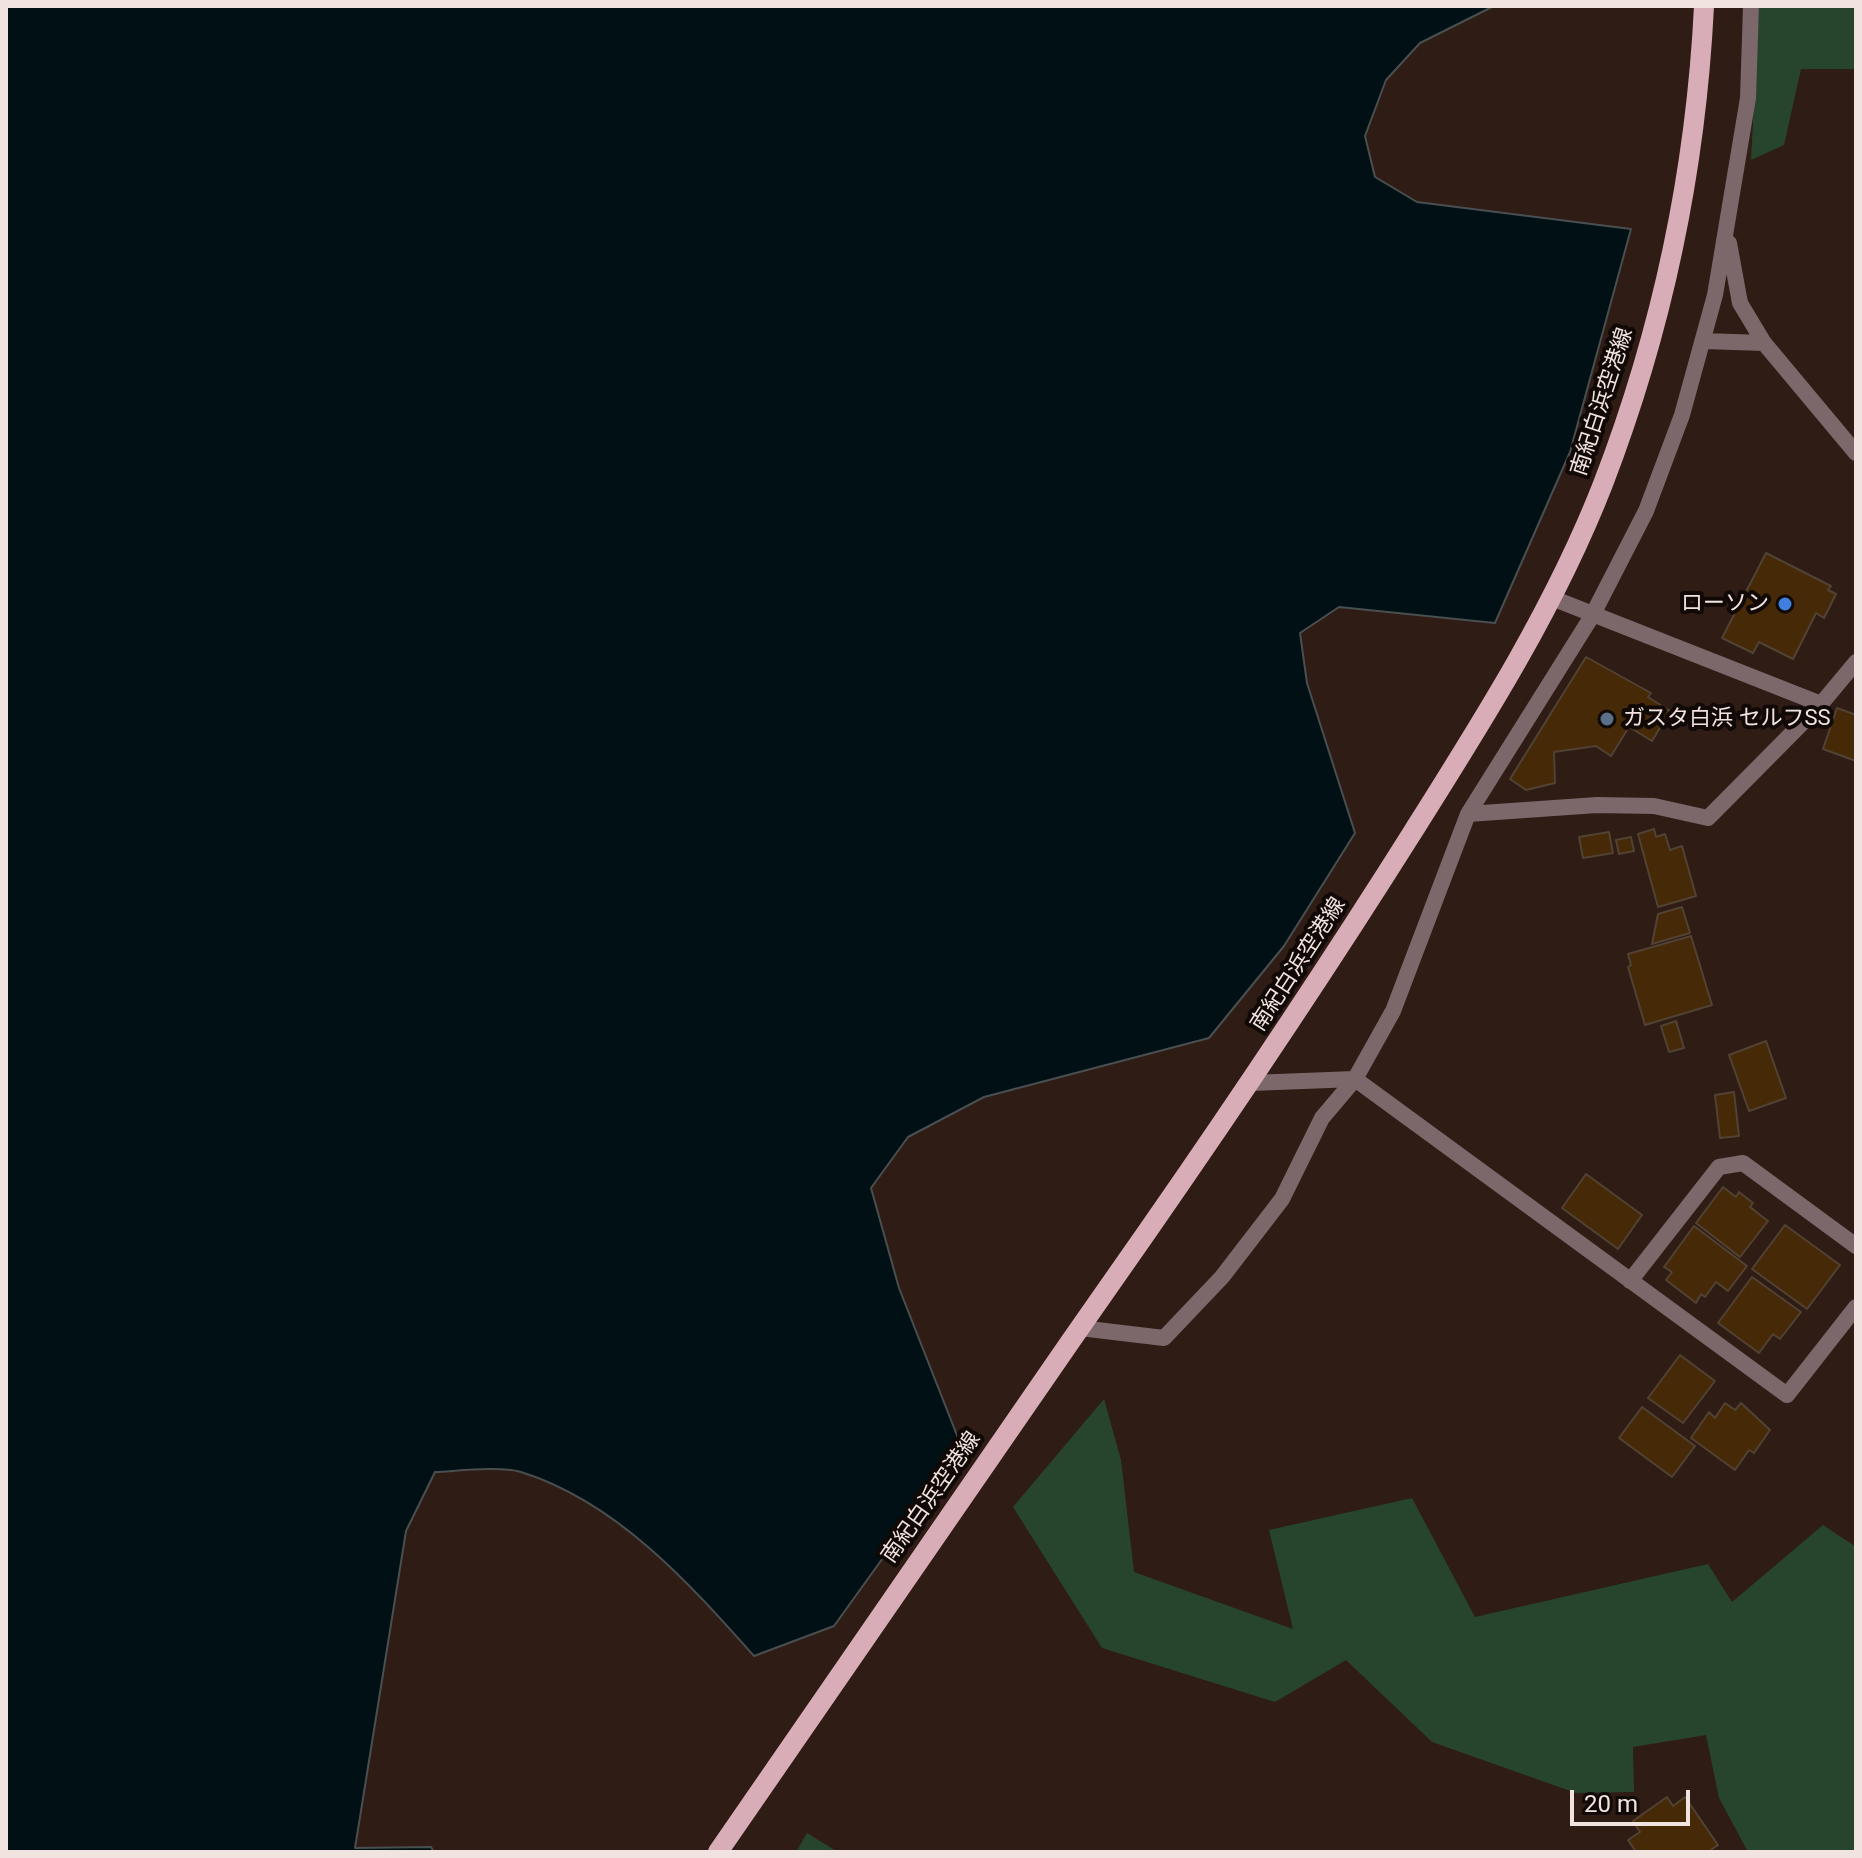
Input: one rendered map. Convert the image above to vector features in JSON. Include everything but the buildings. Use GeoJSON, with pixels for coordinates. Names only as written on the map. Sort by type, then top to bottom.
{"type":"FeatureCollection","features":[{"type":"Feature","properties":{"kind":"main road","name":"南紀白浜空港線"},"geometry":{"type":"LineString","coordinates":[[718,1852],[1251,1083],[1458,761],[1552,598],[1601,487],[1648,348],[1678,227],[1700,79],[1704,6]]}},
{"type":"Feature","properties":{"kind":"street"},"geometry":{"type":"LineString","coordinates":[[1080,1328],[1164,1338],[1222,1277],[1282,1199],[1322,1118],[1355,1079],[1393,1011],[1468,814],[1592,616],[1646,511],[1682,415],[1703,341],[1727,234],[1748,98],[1751,6]]}},
{"type":"Feature","properties":{"kind":"street"},"geometry":{"type":"LineString","coordinates":[[1727,234],[1740,303],[1764,343],[1856,453]]}},
{"type":"Feature","properties":{"kind":"street"},"geometry":{"type":"LineString","coordinates":[[1703,341],[1764,343]]}},
{"type":"Feature","properties":{"kind":"street"},"geometry":{"type":"LineString","coordinates":[[1552,598],[1821,704]]}},
{"type":"Feature","properties":{"kind":"street"},"geometry":{"type":"LineString","coordinates":[[1468,814],[1597,805],[1654,806],[1708,818],[1821,704],[1856,662]]}},
{"type":"Feature","properties":{"kind":"street"},"geometry":{"type":"LineString","coordinates":[[1251,1083],[1355,1079],[1787,1395],[1856,1307]]}},
{"type":"Feature","properties":{"kind":"street"},"geometry":{"type":"LineString","coordinates":[[1630,1281],[1719,1167],[1743,1163],[1856,1246]]}},
{"type":"Feature","properties":{"kind":"green space"},"geometry":{"type":"Polygon","coordinates":[[[1856,6],[1856,69],[1801,69],[1784,145],[1751,160],[1759,7],[1856,6]]]}},
{"type":"Feature","properties":{"kind":"green space"},"geometry":{"type":"Polygon","coordinates":[[[1104,1399],[1121,1460],[1134,1572],[1293,1629],[1269,1530],[1412,1498],[1475,1617],[1708,1564],[1732,1602],[1823,1525],[1856,1547],[1856,1852],[1748,1852],[1719,1798],[1706,1735],[1633,1747],[1634,1792],[1576,1793],[1432,1742],[1346,1660],[1275,1702],[1102,1648],[1013,1507],[1104,1399]]]}},
{"type":"Feature","properties":{"kind":"green space"},"geometry":{"type":"Polygon","coordinates":[[[807,1833],[838,1852],[796,1852],[807,1833]]]}},
{"type":"Feature","properties":{"kind":"shaded area"},"geometry":{"type":"Polygon","coordinates":[[[6,6],[1494,6],[1420,43],[1386,80],[1365,136],[1375,177],[1417,202],[1631,229],[1570,452],[1495,623],[1339,607],[1300,633],[1307,683],[1355,833],[1284,946],[1209,1038],[984,1097],[908,1137],[871,1188],[899,1288],[962,1448],[834,1626],[754,1656],[704,1601],[649,1548],[589,1503],[556,1486],[512,1470],[435,1472],[406,1531],[355,1848],[431,1847],[434,1852],[6,1852],[6,6]]]}},
{"type":"Feature","properties":{"kind":"place","name":"ローソン"},"geometry":{"type":"Point","coordinates":[1785,604]}},
{"type":"Feature","properties":{"kind":"place","name":"ガスタ白浜 セルフSS"},"geometry":{"type":"Point","coordinates":[1607,719]}}]}
